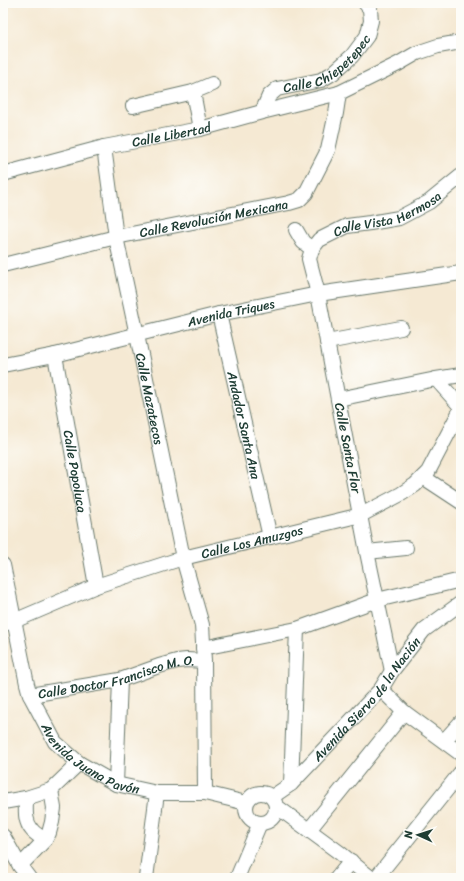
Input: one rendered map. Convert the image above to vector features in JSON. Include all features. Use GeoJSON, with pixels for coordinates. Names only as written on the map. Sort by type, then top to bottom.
{"type":"FeatureCollection","features":[{"type":"Feature","properties":{"kind":"street","name":"Calle Chiepetepec"},"geometry":{"type":"LineString","coordinates":[[262,112],[269,96],[277,89],[321,80],[334,73],[352,56],[367,36],[371,21],[370,9],[365,3]]}},
{"type":"Feature","properties":{"kind":"street"},"geometry":{"type":"LineString","coordinates":[[339,93],[417,53],[438,46],[461,42]]}},
{"type":"Feature","properties":{"kind":"street"},"geometry":{"type":"LineString","coordinates":[[133,106],[193,92],[212,84]]}},
{"type":"Feature","properties":{"kind":"street"},"geometry":{"type":"LineString","coordinates":[[193,92],[200,130]]}},
{"type":"Feature","properties":{"kind":"street","name":"Calle Libertad"},"geometry":{"type":"LineString","coordinates":[[3,174],[104,147],[200,130],[262,112],[339,93]]}},
{"type":"Feature","properties":{"kind":"street","name":"Calle Revolución Mexicana"},"geometry":{"type":"LineString","coordinates":[[3,265],[116,237],[299,200],[306,193],[328,150],[339,93]]}},
{"type":"Feature","properties":{"kind":"street","name":"Calle Mazatecos"},"geometry":{"type":"LineString","coordinates":[[104,147],[116,237],[183,558],[202,625],[205,793]]}},
{"type":"Feature","properties":{"kind":"street","name":"Calle Vista Hermosa"},"geometry":{"type":"LineString","coordinates":[[312,249],[319,240],[346,226],[370,224],[399,218],[429,202],[461,176]]}},
{"type":"Feature","properties":{"kind":"street"},"geometry":{"type":"LineString","coordinates":[[296,230],[303,242],[312,249]]}},
{"type":"Feature","properties":{"kind":"street","name":"Calle Santa Flor"},"geometry":{"type":"LineString","coordinates":[[312,249],[309,259],[318,294],[392,671]]}},
{"type":"Feature","properties":{"kind":"street","name":"Avenida Triques"},"geometry":{"type":"LineString","coordinates":[[3,365],[55,356],[219,314],[318,294],[461,273]]}},
{"type":"Feature","properties":{"kind":"street","name":"Andador Santa Ana"},"geometry":{"type":"LineString","coordinates":[[219,314],[270,536]]}},
{"type":"Feature","properties":{"kind":"street"},"geometry":{"type":"LineString","coordinates":[[327,342],[401,328]]}},
{"type":"Feature","properties":{"kind":"street","name":"Calle Popoluca"},"geometry":{"type":"LineString","coordinates":[[55,356],[96,586]]}},
{"type":"Feature","properties":{"kind":"street"},"geometry":{"type":"LineString","coordinates":[[338,399],[461,375]]}},
{"type":"Feature","properties":{"kind":"street"},"geometry":{"type":"LineString","coordinates":[[436,379],[461,408]]}},
{"type":"Feature","properties":{"kind":"street","name":"Calle Los Amuzgos"},"geometry":{"type":"LineString","coordinates":[[8,623],[96,586],[183,558],[361,515],[401,494],[415,485],[428,472],[461,408]]}},
{"type":"Feature","properties":{"kind":"street"},"geometry":{"type":"LineString","coordinates":[[423,477],[461,502]]}},
{"type":"Feature","properties":{"kind":"street"},"geometry":{"type":"LineString","coordinates":[[368,552],[406,548]]}},
{"type":"Feature","properties":{"kind":"street","name":"Avenida Juana Pavón"},"geometry":{"type":"LineString","coordinates":[[3,565],[8,623],[30,695],[55,742],[79,763],[116,784],[157,793],[205,793],[246,802]]}},
{"type":"Feature","properties":{"kind":"street","name":"Calle Doctor Francisco M. O."},"geometry":{"type":"LineString","coordinates":[[30,695],[120,680],[159,666],[187,660],[203,654],[297,629],[377,600],[461,580]]}},
{"type":"Feature","properties":{"kind":"street","name":"Avenida Siervo de la Nación"},"geometry":{"type":"LineString","coordinates":[[274,802],[381,689],[392,671],[424,630],[461,603]]}},
{"type":"Feature","properties":{"kind":"street"},"geometry":{"type":"LineString","coordinates":[[291,784],[297,629]]}},
{"type":"Feature","properties":{"kind":"street"},"geometry":{"type":"LineString","coordinates":[[116,784],[120,680]]}},
{"type":"Feature","properties":{"kind":"street"},"geometry":{"type":"LineString","coordinates":[[381,689],[404,712],[461,754]]}},
{"type":"Feature","properties":{"kind":"street"},"geometry":{"type":"LineString","coordinates":[[308,830],[404,712]]}},
{"type":"Feature","properties":{"kind":"street"},"geometry":{"type":"LineString","coordinates":[[444,742],[461,722]]}},
{"type":"Feature","properties":{"kind":"street"},"geometry":{"type":"LineString","coordinates":[[3,802],[26,798],[51,790],[79,763]]}},
{"type":"Feature","properties":{"kind":"street"},"geometry":{"type":"LineString","coordinates":[[376,878],[461,772]]}},
{"type":"Feature","properties":{"kind":"street"},"geometry":{"type":"LineString","coordinates":[[20,866],[45,840],[49,833],[54,808],[51,790]]}},
{"type":"Feature","properties":{"kind":"street"},"geometry":{"type":"LineString","coordinates":[[146,878],[157,793]]}},
{"type":"Feature","properties":{"kind":"street"},"geometry":{"type":"LineString","coordinates":[[274,802],[275,813],[272,818],[267,822],[260,824],[253,821],[245,810],[246,802],[254,793],[267,793],[274,802],[308,830],[351,861],[371,878]]}},
{"type":"Feature","properties":{"kind":"street"},"geometry":{"type":"LineString","coordinates":[[26,798],[26,818],[28,824],[32,831],[45,840]]}},
{"type":"Feature","properties":{"kind":"street"},"geometry":{"type":"LineString","coordinates":[[237,878],[260,824]]}},
{"type":"Feature","properties":{"kind":"street"},"geometry":{"type":"LineString","coordinates":[[3,836],[20,866],[29,878]]}},
{"type":"Feature","properties":{"kind":"street"},"geometry":{"type":"LineString","coordinates":[[337,878],[351,861]]}}]}
